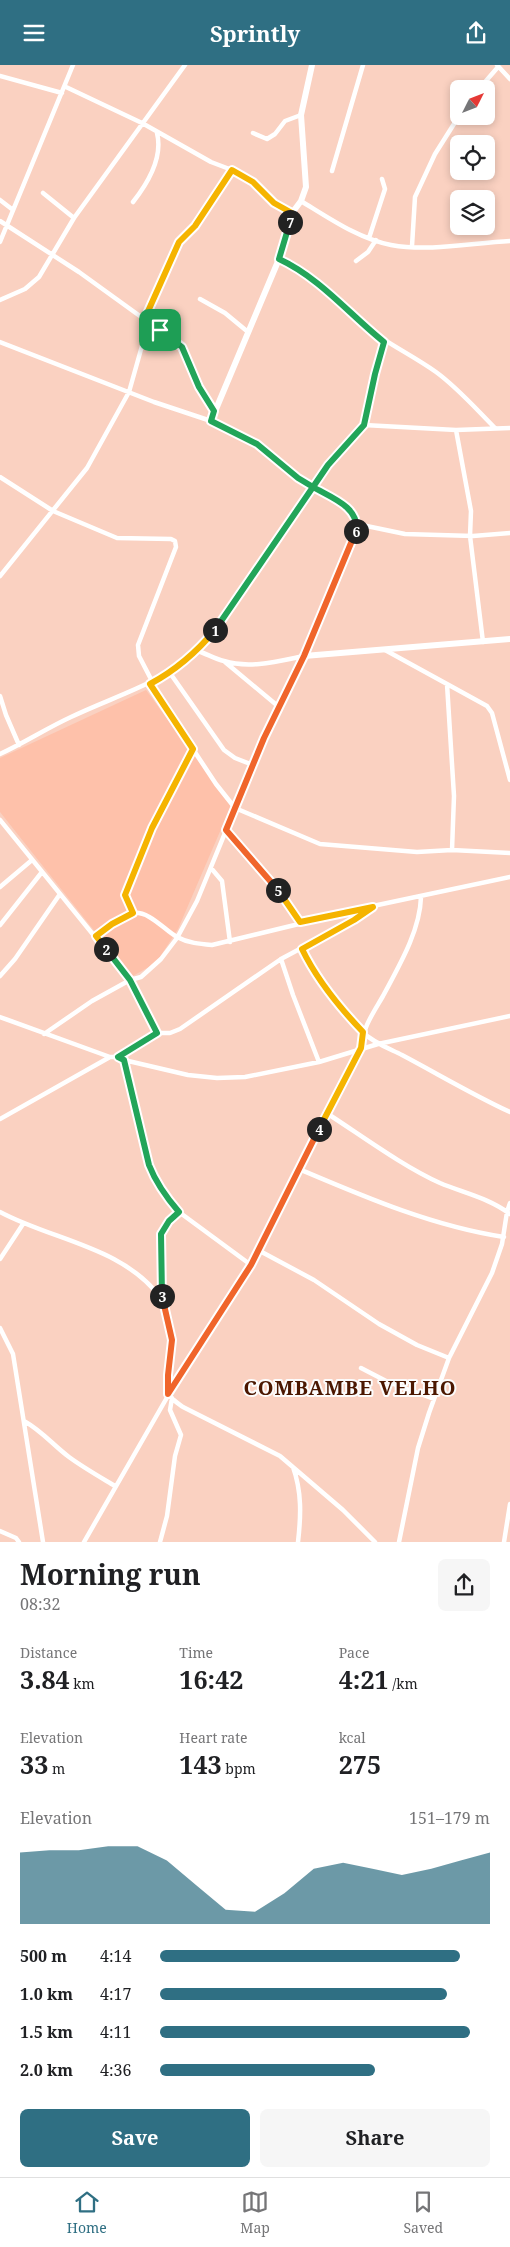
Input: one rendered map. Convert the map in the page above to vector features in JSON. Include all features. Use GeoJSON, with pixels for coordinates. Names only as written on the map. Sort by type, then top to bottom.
{"type":"FeatureCollection","features":[{"type":"Feature","properties":{"kind":"street"},"geometry":{"type":"LineString","coordinates":[[0,242],[74,65]]}},
{"type":"Feature","properties":{"kind":"street"},"geometry":{"type":"LineString","coordinates":[[0,300],[33,284],[40,277],[74,218],[185,65]]}},
{"type":"Feature","properties":{"kind":"street"},"geometry":{"type":"LineString","coordinates":[[211,421],[279,259],[292,213],[301,201],[306,187],[301,115],[312,65]]}},
{"type":"Feature","properties":{"kind":"street"},"geometry":{"type":"LineString","coordinates":[[332,171],[363,65]]}},
{"type":"Feature","properties":{"kind":"street"},"geometry":{"type":"LineString","coordinates":[[486,80],[497,66],[510,79]]}},
{"type":"Feature","properties":{"kind":"street"},"geometry":{"type":"LineString","coordinates":[[0,76],[62,93]]}},
{"type":"Feature","properties":{"kind":"street"},"geometry":{"type":"LineString","coordinates":[[66,87],[142,123],[211,162],[232,170],[253,182],[274,203],[292,213]]}},
{"type":"Feature","properties":{"kind":"street"},"geometry":{"type":"LineString","coordinates":[[253,133],[267,139],[275,134],[285,121],[301,115]]}},
{"type":"Feature","properties":{"kind":"street"},"geometry":{"type":"LineString","coordinates":[[412,246],[415,197],[435,154],[453,125]]}},
{"type":"Feature","properties":{"kind":"street"},"geometry":{"type":"LineString","coordinates":[[133,202],[144,188],[150,175],[159,143],[157,133]]}},
{"type":"Feature","properties":{"kind":"street"},"geometry":{"type":"LineString","coordinates":[[0,577],[88,468],[129,392],[147,319],[179,242],[195,226],[232,170]]}},
{"type":"Feature","properties":{"kind":"street"},"geometry":{"type":"LineString","coordinates":[[369,239],[385,189],[382,179]]}},
{"type":"Feature","properties":{"kind":"street"},"geometry":{"type":"LineString","coordinates":[[44,193],[74,218]]}},
{"type":"Feature","properties":{"kind":"street"},"geometry":{"type":"LineString","coordinates":[[0,200],[13,210]]}},
{"type":"Feature","properties":{"kind":"street"},"geometry":{"type":"LineString","coordinates":[[301,201],[369,239],[391,245],[438,246],[510,241]]}},
{"type":"Feature","properties":{"kind":"street"},"geometry":{"type":"LineString","coordinates":[[0,221],[147,319],[182,347],[199,387],[214,411]]}},
{"type":"Feature","properties":{"kind":"street"},"geometry":{"type":"LineString","coordinates":[[356,261],[368,252],[376,240]]}},
{"type":"Feature","properties":{"kind":"street"},"geometry":{"type":"LineString","coordinates":[[279,259],[294,266],[313,279],[360,323],[384,342],[395,345],[436,373],[494,427]]}},
{"type":"Feature","properties":{"kind":"street"},"geometry":{"type":"LineString","coordinates":[[200,299],[225,313],[248,332]]}},
{"type":"Feature","properties":{"kind":"street"},"geometry":{"type":"LineString","coordinates":[[0,342],[129,392],[211,421],[257,444],[298,478],[348,509],[357,524],[354,540],[304,656],[253,765],[197,901],[177,937],[147,973],[92,1001],[44,1034]]}},
{"type":"Feature","properties":{"kind":"street"},"geometry":{"type":"LineString","coordinates":[[0,754],[71,717],[151,683],[170,673],[198,651],[221,623],[328,465],[364,425],[384,342]]}},
{"type":"Feature","properties":{"kind":"street"},"geometry":{"type":"LineString","coordinates":[[364,425],[456,430],[494,427],[510,428]]}},
{"type":"Feature","properties":{"kind":"street"},"geometry":{"type":"LineString","coordinates":[[456,430],[470,511],[470,536],[483,642]]}},
{"type":"Feature","properties":{"kind":"street"},"geometry":{"type":"LineString","coordinates":[[0,477],[53,511],[117,537],[171,539],[175,541],[176,547],[138,645],[139,656],[151,683],[193,749],[235,808],[320,843],[417,852],[452,850],[510,853]]}},
{"type":"Feature","properties":{"kind":"street"},"geometry":{"type":"LineString","coordinates":[[357,524],[405,534],[470,536],[510,533]]}},
{"type":"Feature","properties":{"kind":"street"},"geometry":{"type":"LineString","coordinates":[[198,651],[224,661],[246,664],[270,663],[304,656],[510,639]]}},
{"type":"Feature","properties":{"kind":"street"},"geometry":{"type":"LineString","coordinates":[[385,649],[487,706],[492,713],[510,780]]}},
{"type":"Feature","properties":{"kind":"street"},"geometry":{"type":"LineString","coordinates":[[224,661],[279,707]]}},
{"type":"Feature","properties":{"kind":"street"},"geometry":{"type":"LineString","coordinates":[[170,673],[224,750],[253,765]]}},
{"type":"Feature","properties":{"kind":"street"},"geometry":{"type":"LineString","coordinates":[[447,684],[454,796],[452,850]]}},
{"type":"Feature","properties":{"kind":"street"},"geometry":{"type":"LineString","coordinates":[[0,696],[3,715],[19,745]]}},
{"type":"Feature","properties":{"kind":"street"},"geometry":{"type":"LineString","coordinates":[[133,913],[125,895],[152,828],[193,749]]}},
{"type":"Feature","properties":{"kind":"street"},"geometry":{"type":"LineString","coordinates":[[0,820],[130,980],[157,1033]]}},
{"type":"Feature","properties":{"kind":"street"},"geometry":{"type":"LineString","coordinates":[[226,830],[276,889],[300,922]]}},
{"type":"Feature","properties":{"kind":"street"},"geometry":{"type":"LineString","coordinates":[[0,887],[32,860]]}},
{"type":"Feature","properties":{"kind":"street"},"geometry":{"type":"LineString","coordinates":[[211,868],[222,881],[227,905],[230,942]]}},
{"type":"Feature","properties":{"kind":"street"},"geometry":{"type":"LineString","coordinates":[[0,925],[42,873]]}},
{"type":"Feature","properties":{"kind":"street"},"geometry":{"type":"LineString","coordinates":[[96,936],[112,924],[133,913],[153,920],[177,937],[203,944],[230,942],[300,922],[510,877]]}},
{"type":"Feature","properties":{"kind":"street"},"geometry":{"type":"LineString","coordinates":[[0,976],[15,959],[60,894]]}},
{"type":"Feature","properties":{"kind":"street"},"geometry":{"type":"LineString","coordinates":[[84,1542],[170,1396],[251,1265],[361,1048],[363,1032],[392,980],[420,917],[421,897]]}},
{"type":"Feature","properties":{"kind":"street"},"geometry":{"type":"LineString","coordinates":[[118,1057],[157,1033],[170,1033],[187,1025],[282,959],[354,920],[373,907]]}},
{"type":"Feature","properties":{"kind":"street"},"geometry":{"type":"LineString","coordinates":[[302,949],[324,986],[341,1009],[363,1032],[378,1044],[402,1055],[469,1093],[510,1112]]}},
{"type":"Feature","properties":{"kind":"street"},"geometry":{"type":"LineString","coordinates":[[282,959],[319,1062]]}},
{"type":"Feature","properties":{"kind":"street"},"geometry":{"type":"LineString","coordinates":[[0,1017],[110,1057],[118,1057],[188,1075],[217,1078],[245,1077],[319,1062],[361,1048],[510,1016]]}},
{"type":"Feature","properties":{"kind":"street"},"geometry":{"type":"LineString","coordinates":[[0,1119],[110,1057]]}},
{"type":"Feature","properties":{"kind":"street"},"geometry":{"type":"LineString","coordinates":[[124,1060],[149,1165],[161,1190],[179,1212],[251,1265]]}},
{"type":"Feature","properties":{"kind":"street"},"geometry":{"type":"LineString","coordinates":[[328,1114],[440,1183],[471,1193],[508,1213]]}},
{"type":"Feature","properties":{"kind":"street"},"geometry":{"type":"LineString","coordinates":[[299,1169],[382,1204],[469,1231],[504,1237]]}},
{"type":"Feature","properties":{"kind":"street"},"geometry":{"type":"LineString","coordinates":[[399,1542],[418,1448],[434,1399],[450,1358],[492,1273],[504,1237],[510,1203]]}},
{"type":"Feature","properties":{"kind":"street"},"geometry":{"type":"LineString","coordinates":[[0,1212],[23,1225],[54,1235],[120,1262],[149,1283],[162,1299]]}},
{"type":"Feature","properties":{"kind":"street"},"geometry":{"type":"LineString","coordinates":[[160,1542],[167,1516],[181,1435],[170,1410],[168,1375],[172,1340],[162,1299],[161,1234],[169,1221],[179,1212]]}},
{"type":"Feature","properties":{"kind":"street"},"geometry":{"type":"LineString","coordinates":[[0,1259],[23,1225]]}},
{"type":"Feature","properties":{"kind":"street"},"geometry":{"type":"LineString","coordinates":[[258,1250],[314,1281],[379,1324],[417,1345],[450,1358]]}},
{"type":"Feature","properties":{"kind":"street"},"geometry":{"type":"LineString","coordinates":[[0,1328],[13,1354],[43,1542]]}},
{"type":"Feature","properties":{"kind":"street"},"geometry":{"type":"LineString","coordinates":[[361,1368],[388,1382],[434,1399]]}},
{"type":"Feature","properties":{"kind":"street"},"geometry":{"type":"LineString","coordinates":[[170,1396],[183,1407],[266,1448],[292,1466],[343,1510],[375,1542]]}},
{"type":"Feature","properties":{"kind":"street"},"geometry":{"type":"LineString","coordinates":[[24,1421],[40,1430],[51,1443],[70,1458],[116,1487]]}},
{"type":"Feature","properties":{"kind":"street"},"geometry":{"type":"LineString","coordinates":[[292,1466],[299,1485],[301,1513],[298,1542]]}},
{"type":"Feature","properties":{"kind":"street"},"geometry":{"type":"LineString","coordinates":[[504,1542],[510,1504]]}},
{"type":"Feature","properties":{"kind":"street"},"geometry":{"type":"LineString","coordinates":[[0,1531],[19,1542]]}},
{"type":"Feature","properties":{"kind":"shaded area"},"geometry":{"type":"Polygon","coordinates":[[[146,690],[231,806],[178,929],[156,963],[131,977],[0,812],[0,758],[146,690]]]}},
{"type":"Feature","properties":{"kind":"district","name":"COMBAMBE VELHO"},"geometry":{"type":"Point","coordinates":[350,1388]}},
{"type":"Feature","properties":{"kind":"route"},"geometry":{"type":"LineString","coordinates":[[160,330],[145,318],[159,283],[179,242],[195,226],[232,170],[253,182],[274,203],[292,213],[279,259],[294,266],[313,279],[360,323],[384,342],[364,425],[346,442],[313,487],[341,504],[353,514],[357,524],[354,540],[304,656],[264,738],[226,830],[249,855],[300,922],[373,907],[354,920],[302,949],[324,986],[341,1009],[363,1032],[361,1048],[251,1265],[168,1394],[172,1340],[162,1299],[160,1242],[164,1228],[179,1212],[154,1178],[149,1165],[124,1060],[118,1057],[157,1033],[140,1003],[130,980],[96,936],[112,924],[133,913],[125,895],[152,828],[193,749],[150,684],[170,673],[198,651],[221,623],[313,487],[292,474],[276,458],[257,444],[211,421],[214,411],[199,387],[182,347],[160,330]]}}]}
